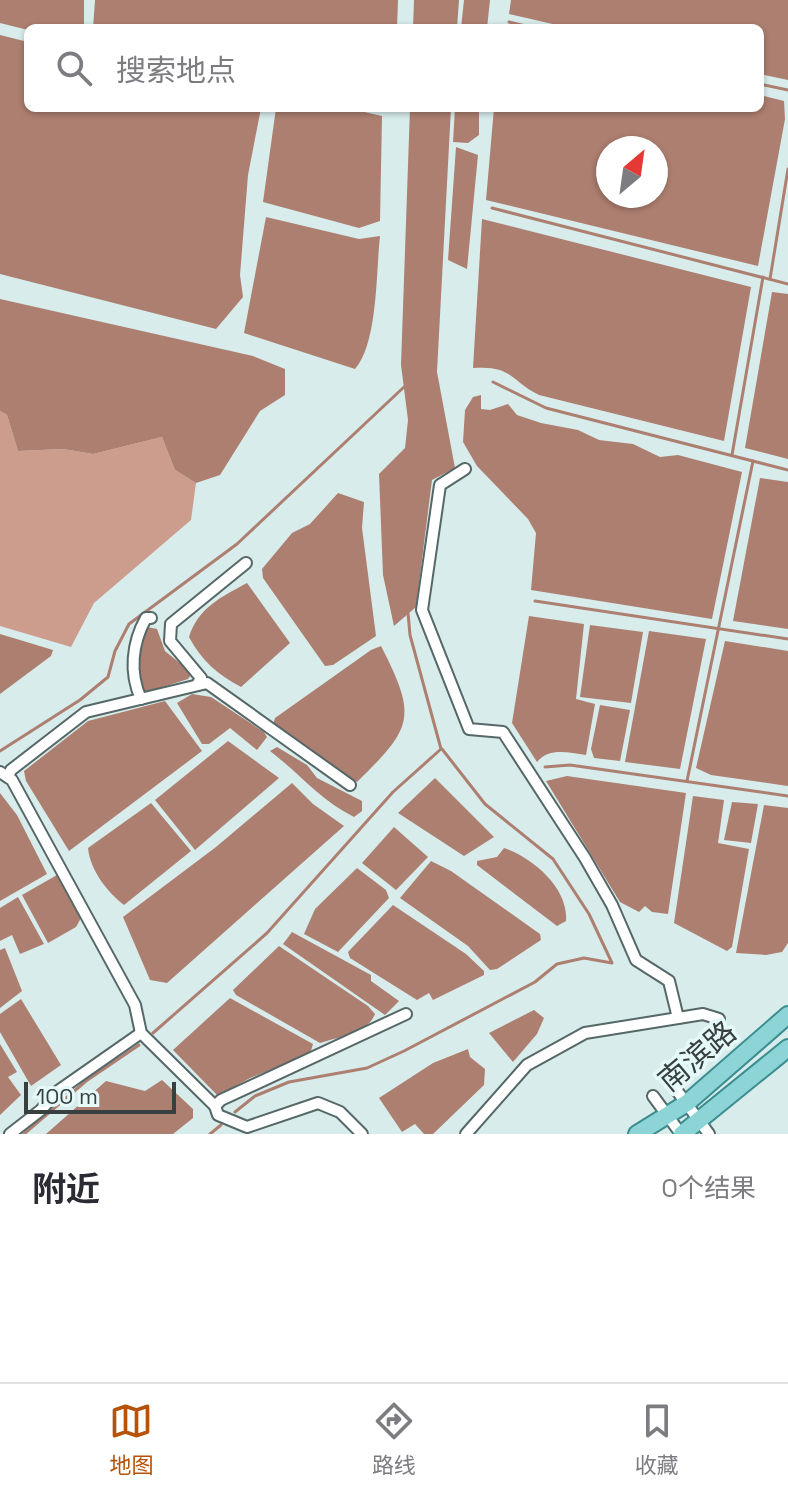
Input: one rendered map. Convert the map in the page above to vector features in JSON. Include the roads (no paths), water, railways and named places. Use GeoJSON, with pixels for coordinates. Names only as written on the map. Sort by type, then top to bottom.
{"type":"FeatureCollection","features":[{"type":"Feature","properties":{"kind":"main road","name":"南滨路"},"geometry":{"type":"LineString","coordinates":[[637,1134],[687,1103],[788,1015]]}},
{"type":"Feature","properties":{"kind":"main road","name":"南滨路"},"geometry":{"type":"LineString","coordinates":[[682,1134],[705,1128],[788,1048]]}},
{"type":"Feature","properties":{"kind":"street"},"geometry":{"type":"LineString","coordinates":[[465,469],[440,485],[422,610],[469,729],[503,732],[585,858],[612,905],[636,960],[669,981],[678,1018]]}},
{"type":"Feature","properties":{"kind":"street"},"geometry":{"type":"LineString","coordinates":[[197,685],[201,678],[170,641],[171,624],[246,563]]}},
{"type":"Feature","properties":{"kind":"street"},"geometry":{"type":"LineString","coordinates":[[141,699],[132,681],[137,634],[146,618],[151,618]]}},
{"type":"Feature","properties":{"kind":"street"},"geometry":{"type":"LineString","coordinates":[[350,785],[207,683],[86,712],[4,775],[89,916],[135,1005],[141,1033],[215,1106],[218,1115],[247,1127],[318,1103],[340,1112],[362,1134]]}},
{"type":"Feature","properties":{"kind":"street"},"geometry":{"type":"LineString","coordinates":[[215,1106],[221,1100],[406,1014]]}},
{"type":"Feature","properties":{"kind":"street"},"geometry":{"type":"LineString","coordinates":[[466,1134],[527,1065],[585,1033],[703,1014],[719,1019]]}},
{"type":"Feature","properties":{"kind":"street"},"geometry":{"type":"LineString","coordinates":[[10,1134],[41,1110],[58,1091],[141,1033]]}},
{"type":"Feature","properties":{"kind":"street"},"geometry":{"type":"LineString","coordinates":[[672,1084],[705,1128]]}},
{"type":"Feature","properties":{"kind":"street"},"geometry":{"type":"LineString","coordinates":[[653,1096],[682,1134]]}},
{"type":"Feature","properties":{"kind":"waterway"},"geometry":{"type":"LineString","coordinates":[[509,22],[517,24]]}},
{"type":"Feature","properties":{"kind":"waterway"},"geometry":{"type":"LineString","coordinates":[[764,85],[788,90]]}},
{"type":"Feature","properties":{"kind":"waterway"},"geometry":{"type":"LineString","coordinates":[[770,279],[788,169]]}},
{"type":"Feature","properties":{"kind":"waterway"},"geometry":{"type":"LineString","coordinates":[[492,208],[788,284]]}},
{"type":"Feature","properties":{"kind":"waterway"},"geometry":{"type":"LineString","coordinates":[[732,455],[763,277]]}},
{"type":"Feature","properties":{"kind":"waterway"},"geometry":{"type":"LineString","coordinates":[[493,382],[546,408],[788,470]]}},
{"type":"Feature","properties":{"kind":"waterway"},"geometry":{"type":"LineString","coordinates":[[0,751],[80,700],[108,677],[115,651],[129,624],[237,544],[404,387]]}},
{"type":"Feature","properties":{"kind":"waterway"},"geometry":{"type":"LineString","coordinates":[[687,781],[753,461]]}},
{"type":"Feature","properties":{"kind":"waterway"},"geometry":{"type":"LineString","coordinates":[[535,601],[788,639]]}},
{"type":"Feature","properties":{"kind":"waterway"},"geometry":{"type":"LineString","coordinates":[[153,1033],[267,933],[393,792],[441,749],[410,635],[408,613]]}},
{"type":"Feature","properties":{"kind":"waterway"},"geometry":{"type":"LineString","coordinates":[[235,1112],[255,1096],[289,1082],[367,1068],[404,1051],[535,982],[557,964],[584,958],[612,963],[589,914],[553,859],[485,804],[442,749]]}},
{"type":"Feature","properties":{"kind":"waterway"},"geometry":{"type":"LineString","coordinates":[[545,767],[570,765],[788,796]]}},
{"type":"Feature","properties":{"kind":"waterway"},"geometry":{"type":"LineString","coordinates":[[24,1134],[86,1081],[139,1045]]}},
{"type":"Feature","properties":{"kind":"waterway"},"geometry":{"type":"LineString","coordinates":[[210,1134],[221,1125]]}}]}
